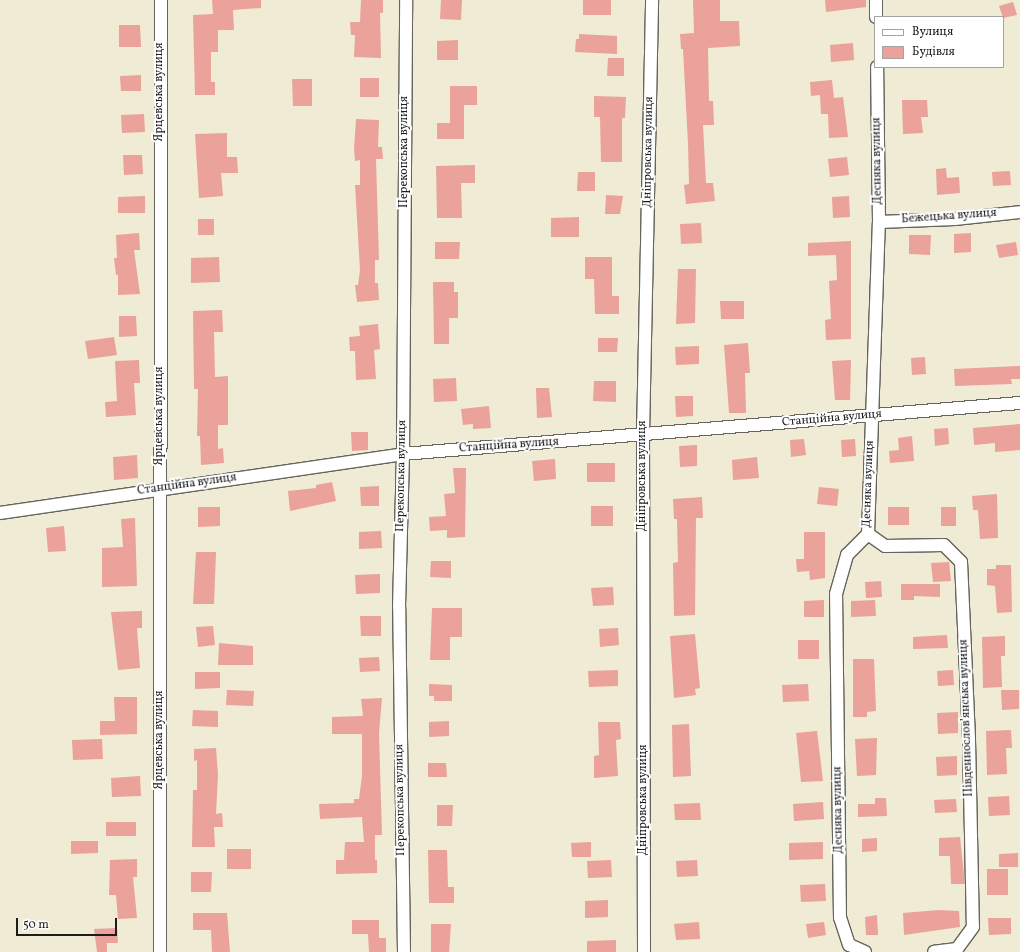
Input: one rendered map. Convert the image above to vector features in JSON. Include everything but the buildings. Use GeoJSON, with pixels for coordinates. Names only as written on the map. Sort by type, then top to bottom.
{"type":"FeatureCollection","features":[{"type":"Feature","properties":{"kind":"street","name":"Ярцевська вулиця"},"geometry":{"type":"LineString","coordinates":[[160,952],[161,0]]}},
{"type":"Feature","properties":{"kind":"street","name":"Перекопська вулиця"},"geometry":{"type":"LineString","coordinates":[[404,952],[399,607],[403,454],[406,0]]}},
{"type":"Feature","properties":{"kind":"street","name":"Дніпровська вулиця"},"geometry":{"type":"LineString","coordinates":[[644,952],[643,435],[652,0]]}},
{"type":"Feature","properties":{"kind":"street"},"geometry":{"type":"LineString","coordinates":[[876,0],[876,16]]}},
{"type":"Feature","properties":{"kind":"street","name":"Десняка вулиця"},"geometry":{"type":"LineString","coordinates":[[865,952],[849,945],[840,918],[836,594],[847,555],[868,534],[879,222],[877,68]]}},
{"type":"Feature","properties":{"kind":"street","name":"Бежецька вулиця"},"geometry":{"type":"LineString","coordinates":[[879,222],[955,219],[1020,212]]}},
{"type":"Feature","properties":{"kind":"street","name":"Станційна вулиця"},"geometry":{"type":"LineString","coordinates":[[0,513],[403,454],[1020,403]]}},
{"type":"Feature","properties":{"kind":"street","name":"Південнослов’янська вулиця"},"geometry":{"type":"LineString","coordinates":[[868,534],[885,546],[944,545],[961,562],[969,740],[973,927],[957,949],[934,952]]}}]}
